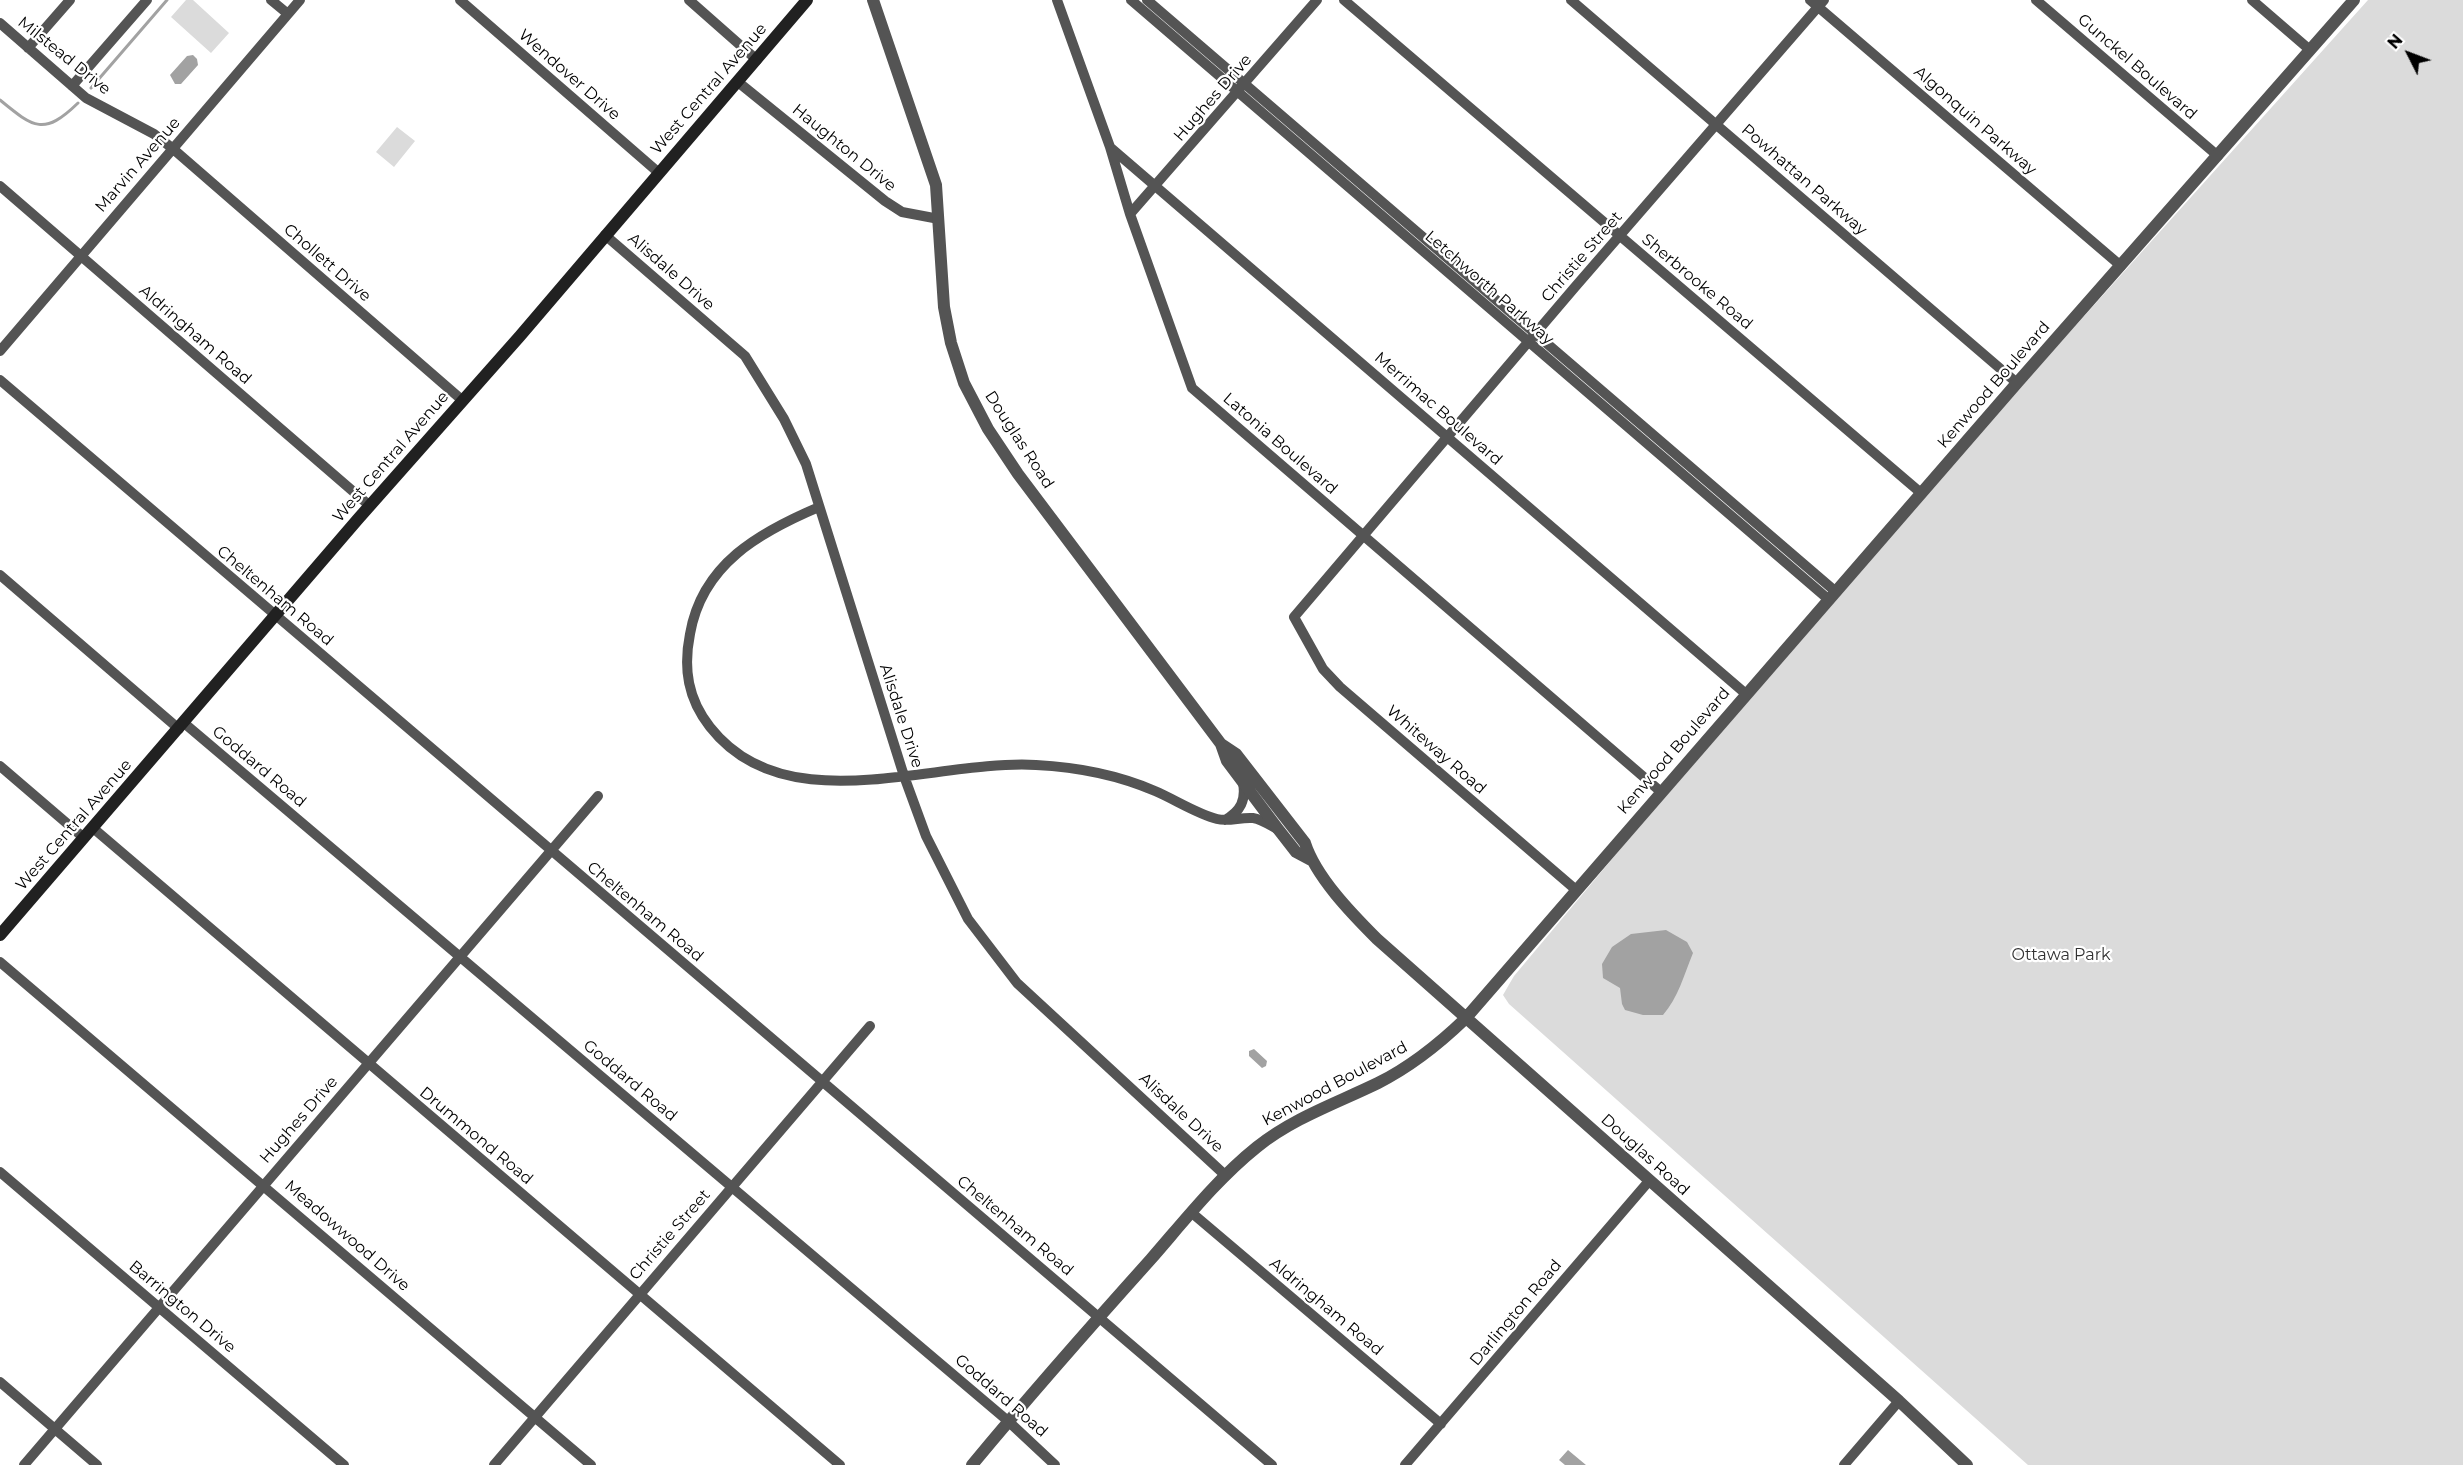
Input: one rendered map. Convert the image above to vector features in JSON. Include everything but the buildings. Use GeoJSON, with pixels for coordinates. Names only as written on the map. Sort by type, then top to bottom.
{"type":"FeatureCollection","features":[{"type":"Feature","properties":{"kind":"main road","name":"West Central Avenue"},"geometry":{"type":"LineString","coordinates":[[0,935],[462,400],[520,336],[807,0]]}},
{"type":"Feature","properties":{"kind":"street"},"geometry":{"type":"LineString","coordinates":[[28,48],[70,0]]}},
{"type":"Feature","properties":{"kind":"street"},"geometry":{"type":"LineString","coordinates":[[72,86],[147,0]]}},
{"type":"Feature","properties":{"kind":"street"},"geometry":{"type":"LineString","coordinates":[[271,0],[288,14]]}},
{"type":"Feature","properties":{"kind":"street","name":"Marvin Avenue"},"geometry":{"type":"LineString","coordinates":[[0,351],[300,0]]}},
{"type":"Feature","properties":{"kind":"street","name":"Wendover Drive"},"geometry":{"type":"LineString","coordinates":[[460,0],[659,173]]}},
{"type":"Feature","properties":{"kind":"street"},"geometry":{"type":"LineString","coordinates":[[689,0],[757,60]]}},
{"type":"Feature","properties":{"kind":"street","name":"Douglas Road"},"geometry":{"type":"LineString","coordinates":[[873,0],[936,185],[946,321],[957,362],[975,407],[1018,474],[1221,744],[1227,761],[1243,783],[1296,852],[1311,860]]}},
{"type":"Feature","properties":{"kind":"street","name":"Latonia Boulevard"},"geometry":{"type":"LineString","coordinates":[[1057,0],[1192,388],[1660,791]]}},
{"type":"Feature","properties":{"kind":"street","name":"Letchworth Parkway"},"geometry":{"type":"LineString","coordinates":[[1131,0],[1241,88],[1832,595]]}},
{"type":"Feature","properties":{"kind":"street","name":"Letchworth Parkway"},"geometry":{"type":"LineString","coordinates":[[1147,0],[1241,88]]}},
{"type":"Feature","properties":{"kind":"street","name":"Hughes Drive"},"geometry":{"type":"LineString","coordinates":[[1130,214],[1156,187],[1317,0]]}},
{"type":"Feature","properties":{"kind":"street","name":"Sherbrooke Road"},"geometry":{"type":"LineString","coordinates":[[1344,0],[1921,493]]}},
{"type":"Feature","properties":{"kind":"street","name":"Powhattan Parkway"},"geometry":{"type":"LineString","coordinates":[[1571,0],[2016,383]]}},
{"type":"Feature","properties":{"kind":"street","name":"Gunckel Boulevard"},"geometry":{"type":"LineString","coordinates":[[2036,0],[2217,156]]}},
{"type":"Feature","properties":{"kind":"street"},"geometry":{"type":"LineString","coordinates":[[2252,0],[2310,50]]}},
{"type":"Feature","properties":{"kind":"street","name":"Kenwood Boulevard"},"geometry":{"type":"LineString","coordinates":[[972,1465],[1099,1317],[1226,1175],[1260,1144],[1292,1124],[1406,1067],[1447,1036],[1465,1019],[1660,791],[2354,0]]}},
{"type":"Feature","properties":{"kind":"street","name":"Christie Street"},"geometry":{"type":"LineString","coordinates":[[1294,617],[1818,2]]}},
{"type":"Feature","properties":{"kind":"street","name":"Algonquin Parkway"},"geometry":{"type":"LineString","coordinates":[[1818,2],[2121,266]]}},
{"type":"Feature","properties":{"kind":"street","name":"Milstead Drive"},"geometry":{"type":"LineString","coordinates":[[0,23],[96,104],[154,134],[172,148]]}},
{"type":"Feature","properties":{"kind":"street","name":"Haughton Drive"},"geometry":{"type":"LineString","coordinates":[[738,82],[885,201],[902,212],[939,219]]}},
{"type":"Feature","properties":{"kind":"street","name":"Merrimac Boulevard"},"geometry":{"type":"LineString","coordinates":[[1110,147],[1746,694]]}},
{"type":"Feature","properties":{"kind":"street","name":"Chollett Drive"},"geometry":{"type":"LineString","coordinates":[[172,148],[462,400]]}},
{"type":"Feature","properties":{"kind":"street","name":"Aldringham Road"},"geometry":{"type":"LineString","coordinates":[[0,186],[370,506]]}},
{"type":"Feature","properties":{"kind":"street","name":"Alisdale Drive"},"geometry":{"type":"LineString","coordinates":[[605,235],[745,356],[784,419],[806,464],[904,776],[926,836],[968,919],[1017,983],[1226,1175]]}},
{"type":"Feature","properties":{"kind":"street","name":"Cheltenham Road"},"geometry":{"type":"LineString","coordinates":[[0,380],[1272,1465]]}},
{"type":"Feature","properties":{"kind":"street"},"geometry":{"type":"LineString","coordinates":[[819,507],[781,523],[759,536],[723,567],[696,608],[688,640],[688,682],[691,696],[704,720],[731,750],[761,768],[807,779],[831,781],[904,776],[992,765],[1058,767],[1132,782],[1206,815],[1225,820],[1255,818],[1278,829]]}},
{"type":"Feature","properties":{"kind":"street","name":"Goddard Road"},"geometry":{"type":"LineString","coordinates":[[0,575],[459,956],[1008,1421],[1055,1465]]}},
{"type":"Feature","properties":{"kind":"street","name":"Whiteway Road"},"geometry":{"type":"LineString","coordinates":[[1294,617],[1323,669],[1340,687],[1575,889]]}},
{"type":"Feature","properties":{"kind":"street","name":"Douglas Road"},"geometry":{"type":"LineString","coordinates":[[1221,744],[1236,754],[1305,843],[1311,860],[1364,926],[1465,1019],[1899,1401],[1967,1465]]}},
{"type":"Feature","properties":{"kind":"street"},"geometry":{"type":"LineString","coordinates":[[0,766],[84,838]]}},
{"type":"Feature","properties":{"kind":"street"},"geometry":{"type":"LineString","coordinates":[[1225,820],[1242,806],[1245,793],[1243,783]]}},
{"type":"Feature","properties":{"kind":"street","name":"Hughes Drive"},"geometry":{"type":"LineString","coordinates":[[24,1465],[598,796]]}},
{"type":"Feature","properties":{"kind":"street","name":"Drummond Road"},"geometry":{"type":"LineString","coordinates":[[93,828],[840,1465]]}},
{"type":"Feature","properties":{"kind":"street","name":"Meadowwood Drive"},"geometry":{"type":"LineString","coordinates":[[0,962],[591,1465]]}},
{"type":"Feature","properties":{"kind":"street","name":"Christie Street"},"geometry":{"type":"LineString","coordinates":[[494,1465],[870,1026]]}},
{"type":"Feature","properties":{"kind":"street","name":"Barrington Drive"},"geometry":{"type":"LineString","coordinates":[[0,1172],[344,1465]]}},
{"type":"Feature","properties":{"kind":"street","name":"Darlington Road"},"geometry":{"type":"LineString","coordinates":[[1405,1465],[1649,1181]]}},
{"type":"Feature","properties":{"kind":"street","name":"Aldringham Road"},"geometry":{"type":"LineString","coordinates":[[1192,1213],[1441,1424]]}},
{"type":"Feature","properties":{"kind":"street"},"geometry":{"type":"LineString","coordinates":[[0,1382],[97,1465]]}},
{"type":"Feature","properties":{"kind":"street"},"geometry":{"type":"LineString","coordinates":[[1844,1465],[1899,1401]]}},
{"type":"Feature","properties":{"kind":"green space"},"geometry":{"type":"Polygon","coordinates":[[[186,0],[193,0],[229,33],[211,53],[171,17],[186,0]]]}},
{"type":"Feature","properties":{"kind":"green space","name":"Ottawa Park"},"geometry":{"type":"Polygon","coordinates":[[[2368,0],[2463,0],[2463,1465],[2028,1465],[1509,1004],[1503,995],[1514,976],[1628,840],[2051,353],[2368,0]]]}},
{"type":"Feature","properties":{"kind":"green space"},"geometry":{"type":"Polygon","coordinates":[[[397,127],[415,141],[394,167],[376,152],[397,127]]]}},
{"type":"Feature","properties":{"kind":"shaded area"},"geometry":{"type":"Polygon","coordinates":[[[193,55],[198,65],[181,84],[175,84],[170,75],[187,56],[193,55]]]}},
{"type":"Feature","properties":{"kind":"shaded area"},"geometry":{"type":"Polygon","coordinates":[[[1666,930],[1687,942],[1693,953],[1677,994],[1663,1015],[1643,1015],[1625,1010],[1620,988],[1603,978],[1602,964],[1612,947],[1631,934],[1666,930]]]}},
{"type":"Feature","properties":{"kind":"shaded area"},"geometry":{"type":"Polygon","coordinates":[[[1254,1049],[1267,1061],[1266,1066],[1262,1068],[1249,1056],[1249,1051],[1254,1049]]]}},
{"type":"Feature","properties":{"kind":"shaded area"},"geometry":{"type":"Polygon","coordinates":[[[1568,1450],[1586,1465],[1565,1465],[1559,1460],[1568,1450]]]}},
{"type":"Feature","properties":{"kind":"waterway"},"geometry":{"type":"LineString","coordinates":[[91,88],[167,0]]}},
{"type":"Feature","properties":{"kind":"waterway"},"geometry":{"type":"LineString","coordinates":[[0,100],[22,117],[39,124],[47,124],[56,120],[78,103]]}}]}
